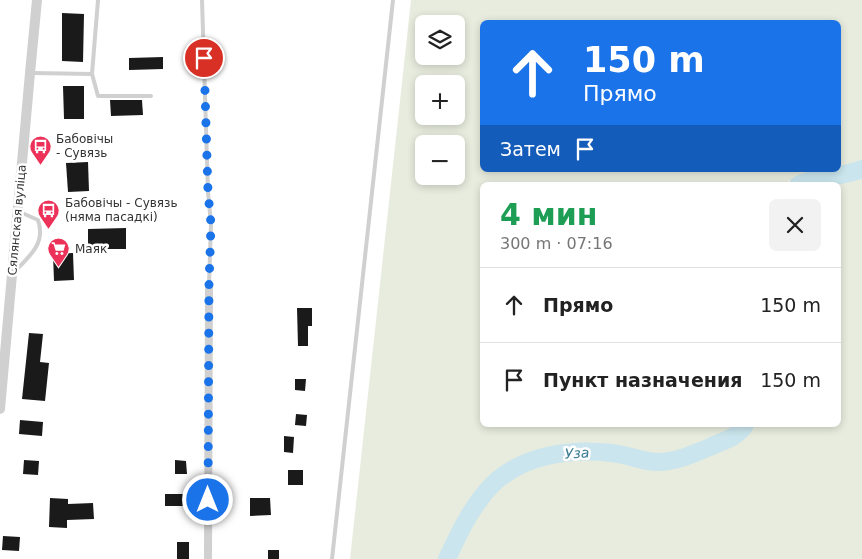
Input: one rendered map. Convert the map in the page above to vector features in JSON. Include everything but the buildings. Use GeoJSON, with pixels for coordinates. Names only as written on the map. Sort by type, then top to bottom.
{"type":"FeatureCollection","features":[{"type":"Feature","properties":{"kind":"street","name":"Сялянская вуліца"},"geometry":{"type":"LineString","coordinates":[[0,409],[37,0]]}},
{"type":"Feature","properties":{"kind":"street"},"geometry":{"type":"LineString","coordinates":[[208,559],[209,285]]}},
{"type":"Feature","properties":{"kind":"lane"},"geometry":{"type":"LineString","coordinates":[[98,0],[92,74],[98,96],[151,96]]}},
{"type":"Feature","properties":{"kind":"lane"},"geometry":{"type":"LineString","coordinates":[[202,0],[208,192],[211,224],[209,285]]}},
{"type":"Feature","properties":{"kind":"lane"},"geometry":{"type":"LineString","coordinates":[[332,559],[392,0]]}},
{"type":"Feature","properties":{"kind":"lane"},"geometry":{"type":"LineString","coordinates":[[30,73],[92,74]]}},
{"type":"Feature","properties":{"kind":"lane"},"geometry":{"type":"LineString","coordinates":[[12,275],[35,250],[41,230],[38,220],[18,212]]}},
{"type":"Feature","properties":{"kind":"shaded area"},"geometry":{"type":"Polygon","coordinates":[[[411,0],[862,0],[862,163],[841,168],[841,20],[480,20],[480,172],[816,172],[805,174],[788,182],[480,182],[480,427],[734,427],[720,437],[699,447],[665,457],[599,446],[563,447],[528,455],[497,471],[484,483],[455,529],[441,559],[350,559],[411,0]]]}},
{"type":"Feature","properties":{"kind":"shaded area"},"geometry":{"type":"Polygon","coordinates":[[[862,178],[862,559],[454,559],[478,513],[494,492],[512,476],[542,463],[586,458],[650,466],[668,466],[692,460],[730,443],[744,434],[750,427],[841,427],[840,182],[862,178]]]}},
{"type":"Feature","properties":{"kind":"waterway","name":"Уза"},"geometry":{"type":"LineString","coordinates":[[806,182],[862,169]]}},
{"type":"Feature","properties":{"kind":"waterway","name":"Уза"},"geometry":{"type":"LineString","coordinates":[[447,559],[461,529],[485,492],[505,474],[518,466],[548,456],[580,452],[616,454],[643,460],[665,462],[695,453],[730,438],[744,427]]}},
{"type":"Feature","properties":{"kind":"place","name":"Бабовічы - Сувязь"},"geometry":{"type":"Point","coordinates":[40,165]}},
{"type":"Feature","properties":{"kind":"place","name":"Бабовічы - Сувязь (няма пасадкі)"},"geometry":{"type":"Point","coordinates":[49,229]}},
{"type":"Feature","properties":{"kind":"place","name":"Маяк"},"geometry":{"type":"Point","coordinates":[59,268]}},
{"type":"Feature","properties":{"kind":"route"},"geometry":{"type":"LineString","coordinates":[[204,58],[208,192],[211,224],[208,500]]}}]}
